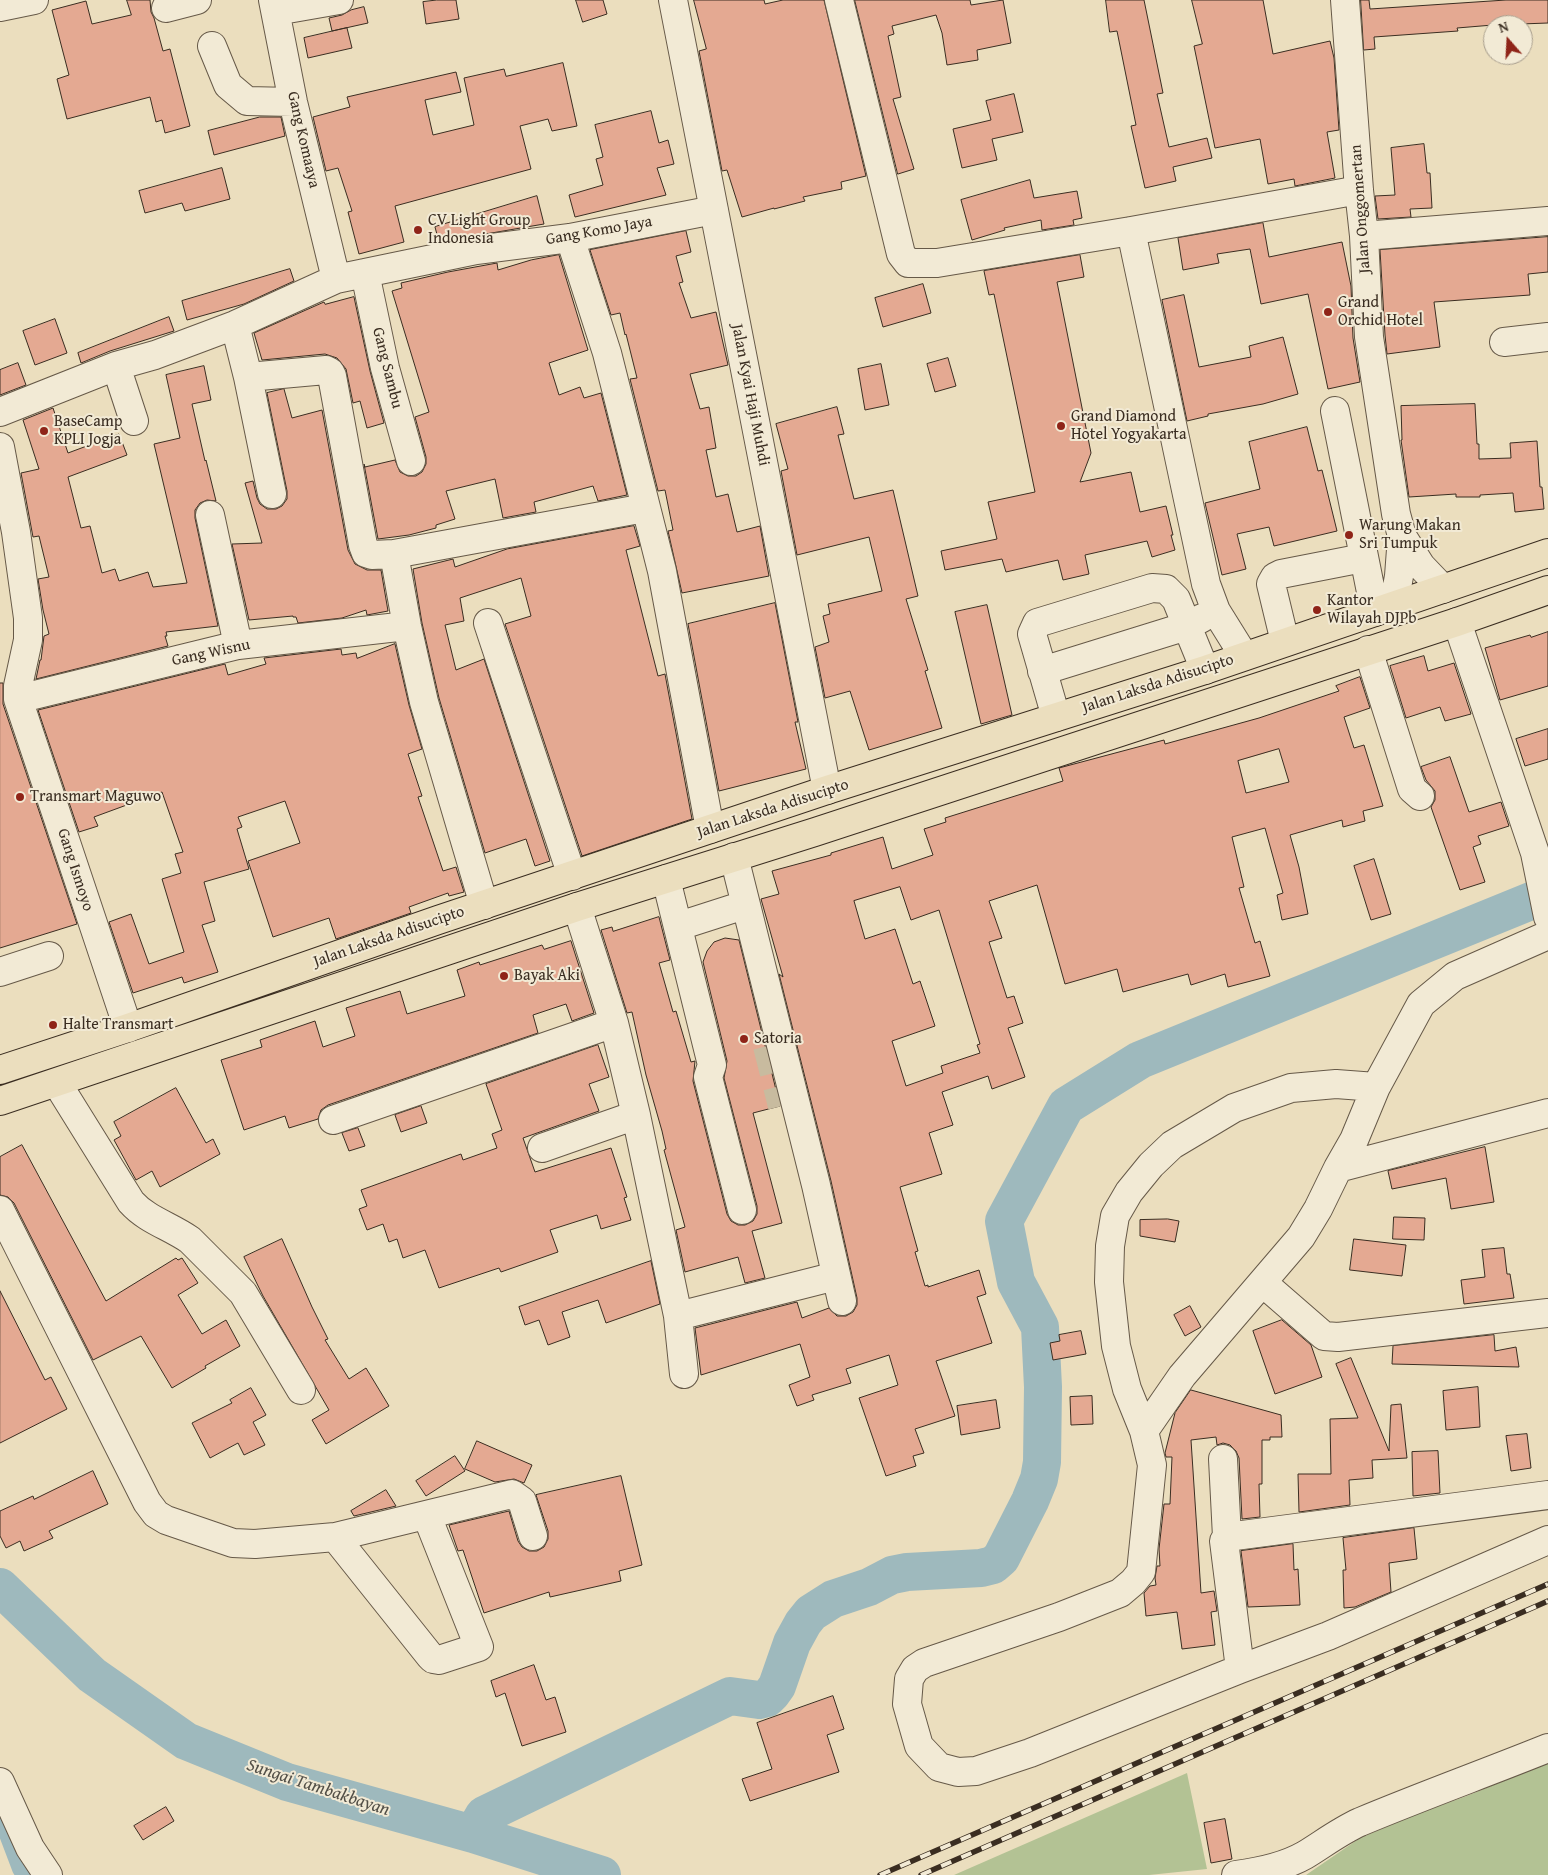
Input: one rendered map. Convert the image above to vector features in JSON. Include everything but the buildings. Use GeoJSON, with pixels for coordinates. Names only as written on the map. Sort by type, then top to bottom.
{"type":"FeatureCollection","features":[{"type":"Feature","properties":{"kind":"highway","name":"Jalan Laksda Adisucipto"},"geometry":{"type":"LineString","coordinates":[[0,1070],[710,829],[1205,670],[1548,553]]}},
{"type":"Feature","properties":{"kind":"highway","name":"Jalan Laksda Adisucipto"},"geometry":{"type":"LineString","coordinates":[[0,1102],[577,907],[1457,622],[1548,590]]}},
{"type":"Feature","properties":{"kind":"street"},"geometry":{"type":"LineString","coordinates":[[0,7],[34,0]]}},
{"type":"Feature","properties":{"kind":"street"},"geometry":{"type":"LineString","coordinates":[[166,8],[197,0]]}},
{"type":"Feature","properties":{"kind":"street"},"geometry":{"type":"LineString","coordinates":[[275,6],[339,0]]}},
{"type":"Feature","properties":{"kind":"street","name":"Jalan Kyai Haji Muhdi"},"geometry":{"type":"LineString","coordinates":[[673,0],[827,790]]}},
{"type":"Feature","properties":{"kind":"street"},"geometry":{"type":"LineString","coordinates":[[839,0],[901,254],[908,263],[936,262],[1132,231],[1359,190]]}},
{"type":"Feature","properties":{"kind":"street","name":"Jalan Onggomertan"},"geometry":{"type":"LineString","coordinates":[[1345,0],[1364,236],[1369,337],[1395,504],[1402,536]]}},
{"type":"Feature","properties":{"kind":"street","name":"Gang Komaaya"},"geometry":{"type":"LineString","coordinates":[[275,6],[293,102],[336,279]]}},
{"type":"Feature","properties":{"kind":"street"},"geometry":{"type":"LineString","coordinates":[[212,46],[228,85],[247,101],[293,102]]}},
{"type":"Feature","properties":{"kind":"street","name":"Gang Komo Jaya"},"geometry":{"type":"LineString","coordinates":[[0,412],[116,366],[155,355],[235,325],[336,279],[476,250],[570,238],[714,210]]}},
{"type":"Feature","properties":{"kind":"street"},"geometry":{"type":"LineString","coordinates":[[1364,236],[1548,220]]}},
{"type":"Feature","properties":{"kind":"street"},"geometry":{"type":"LineString","coordinates":[[1132,231],[1206,584],[1216,611],[1244,656]]}},
{"type":"Feature","properties":{"kind":"street"},"geometry":{"type":"LineString","coordinates":[[570,238],[607,353],[662,571],[710,829]]}},
{"type":"Feature","properties":{"kind":"street","name":"Gang Sambu"},"geometry":{"type":"LineString","coordinates":[[364,273],[385,368],[411,461]]}},
{"type":"Feature","properties":{"kind":"street"},"geometry":{"type":"LineString","coordinates":[[235,325],[248,377],[272,494]]}},
{"type":"Feature","properties":{"kind":"street"},"geometry":{"type":"LineString","coordinates":[[1504,342],[1548,337]]}},
{"type":"Feature","properties":{"kind":"street"},"geometry":{"type":"LineString","coordinates":[[116,366],[134,422]]}},
{"type":"Feature","properties":{"kind":"street"},"geometry":{"type":"LineString","coordinates":[[248,377],[326,370],[330,372],[363,545],[366,553],[372,555],[394,554],[645,508]]}},
{"type":"Feature","properties":{"kind":"street"},"geometry":{"type":"LineString","coordinates":[[1335,412],[1363,558],[1385,609]]}},
{"type":"Feature","properties":{"kind":"street","name":"Gang Ismoyo"},"geometry":{"type":"LineString","coordinates":[[0,447],[16,532],[28,618],[28,640],[18,686],[18,700],[128,1028]]}},
{"type":"Feature","properties":{"kind":"street"},"geometry":{"type":"LineString","coordinates":[[210,515],[238,645]]}},
{"type":"Feature","properties":{"kind":"street"},"geometry":{"type":"LineString","coordinates":[[1402,536],[1421,566],[1443,588]]}},
{"type":"Feature","properties":{"kind":"street"},"geometry":{"type":"LineString","coordinates":[[1385,609],[1399,576],[1402,536]]}},
{"type":"Feature","properties":{"kind":"street"},"geometry":{"type":"LineString","coordinates":[[394,554],[407,626],[424,702],[484,905]]}},
{"type":"Feature","properties":{"kind":"street"},"geometry":{"type":"LineString","coordinates":[[1285,642],[1271,584],[1275,577],[1281,574],[1363,558]]}},
{"type":"Feature","properties":{"kind":"street"},"geometry":{"type":"LineString","coordinates":[[1056,717],[1032,634],[1037,623],[1152,588],[1166,588],[1176,599],[1205,670]]}},
{"type":"Feature","properties":{"kind":"street"},"geometry":{"type":"LineString","coordinates":[[1042,671],[1187,626],[1216,611]]}},
{"type":"Feature","properties":{"kind":"street"},"geometry":{"type":"LineString","coordinates":[[1457,622],[1535,853],[1548,916]]}},
{"type":"Feature","properties":{"kind":"street"},"geometry":{"type":"LineString","coordinates":[[488,623],[572,876]]}},
{"type":"Feature","properties":{"kind":"street","name":"Gang Wisnu"},"geometry":{"type":"LineString","coordinates":[[18,700],[238,645],[407,626]]}},
{"type":"Feature","properties":{"kind":"street"},"geometry":{"type":"LineString","coordinates":[[1368,650],[1412,789],[1420,796]]}},
{"type":"Feature","properties":{"kind":"street"},"geometry":{"type":"LineString","coordinates":[[728,859],[742,942]]}},
{"type":"Feature","properties":{"kind":"street"},"geometry":{"type":"LineString","coordinates":[[678,1316],[839,1288],[816,1185],[728,859]]}},
{"type":"Feature","properties":{"kind":"street"},"geometry":{"type":"LineString","coordinates":[[666,879],[712,1065],[708,1077],[742,1210]]}},
{"type":"Feature","properties":{"kind":"street"},"geometry":{"type":"LineString","coordinates":[[577,907],[614,1023],[636,1115],[678,1316],[684,1374]]}},
{"type":"Feature","properties":{"kind":"street"},"geometry":{"type":"LineString","coordinates":[[679,926],[735,908]]}},
{"type":"Feature","properties":{"kind":"street"},"geometry":{"type":"LineString","coordinates":[[1144,1430],[1182,1376],[1301,1237],[1354,1140],[1376,1087],[1420,1004],[1455,976],[1548,935]]}},
{"type":"Feature","properties":{"kind":"street"},"geometry":{"type":"LineString","coordinates":[[0,972],[49,956]]}},
{"type":"Feature","properties":{"kind":"street"},"geometry":{"type":"LineString","coordinates":[[332,1120],[614,1023]]}},
{"type":"Feature","properties":{"kind":"street"},"geometry":{"type":"LineString","coordinates":[[57,1083],[131,1202],[141,1213],[190,1240],[243,1294],[301,1390]]}},
{"type":"Feature","properties":{"kind":"street"},"geometry":{"type":"LineString","coordinates":[[1376,1087],[1336,1084],[1291,1088],[1234,1108],[1172,1145],[1151,1164],[1129,1192],[1115,1216],[1110,1246],[1109,1282],[1116,1346],[1127,1388],[1144,1430],[1152,1465],[1142,1572],[1120,1593],[1059,1617],[924,1663],[915,1669],[909,1679],[907,1704],[920,1746],[939,1767],[958,1772],[976,1771],[1030,1753],[1328,1636],[1548,1540]]}},
{"type":"Feature","properties":{"kind":"street"},"geometry":{"type":"LineString","coordinates":[[782,1106],[797,1169]]}},
{"type":"Feature","properties":{"kind":"street"},"geometry":{"type":"LineString","coordinates":[[1338,1168],[1548,1112]]}},
{"type":"Feature","properties":{"kind":"street"},"geometry":{"type":"LineString","coordinates":[[542,1148],[636,1115]]}},
{"type":"Feature","properties":{"kind":"street"},"geometry":{"type":"LineString","coordinates":[[0,1210],[142,1493],[156,1514],[166,1520],[233,1543],[255,1544],[335,1537],[512,1494],[522,1501],[533,1536]]}},
{"type":"Feature","properties":{"kind":"street"},"geometry":{"type":"LineString","coordinates":[[1263,1283],[1324,1336],[1338,1337],[1548,1313]]}},
{"type":"Feature","properties":{"kind":"street"},"geometry":{"type":"LineString","coordinates":[[1223,1459],[1227,1537],[1224,1541],[1240,1669]]}},
{"type":"Feature","properties":{"kind":"street"},"geometry":{"type":"LineString","coordinates":[[1227,1537],[1548,1495]]}},
{"type":"Feature","properties":{"kind":"street"},"geometry":{"type":"LineString","coordinates":[[335,1537],[430,1656],[433,1659],[439,1660],[479,1647],[427,1516]]}},
{"type":"Feature","properties":{"kind":"street"},"geometry":{"type":"LineString","coordinates":[[1236,1875],[1282,1870],[1327,1840],[1358,1823],[1548,1748]]}},
{"type":"Feature","properties":{"kind":"street"},"geometry":{"type":"LineString","coordinates":[[0,1782],[30,1848],[47,1875]]}},
{"type":"Feature","properties":{"kind":"green space"},"geometry":{"type":"Polygon","coordinates":[[[1548,1763],[1548,1875],[1306,1875],[1360,1838],[1548,1763]]]}},
{"type":"Feature","properties":{"kind":"green space"},"geometry":{"type":"Polygon","coordinates":[[[1187,1773],[1207,1869],[1149,1875],[954,1875],[1187,1773]]]}},
{"type":"Feature","properties":{"kind":"waterway"},"geometry":{"type":"LineString","coordinates":[[473,1834],[484,1815],[730,1696],[759,1700],[767,1698],[777,1686],[792,1643],[803,1623],[811,1613],[833,1599],[869,1587],[892,1575],[907,1572],[981,1568],[993,1565],[1001,1558],[1039,1479],[1042,1462],[1043,1387],[1040,1327],[1016,1282],[1004,1221],[1066,1106],[1140,1060],[1548,894]]}},
{"type":"Feature","properties":{"kind":"waterway","name":"Sungai Tambakbayan"},"geometry":{"type":"LineString","coordinates":[[0,1587],[92,1675],[186,1741],[287,1782],[473,1834],[602,1875]]}},
{"type":"Feature","properties":{"kind":"waterway"},"geometry":{"type":"LineString","coordinates":[[7,1826],[23,1868],[29,1875]]}},
{"type":"Feature","properties":{"kind":"tunnel"},"geometry":{"type":"LineString","coordinates":[[767,1046],[782,1106]]}},
{"type":"Feature","properties":{"kind":"railway"},"geometry":{"type":"LineString","coordinates":[[880,1875],[1548,1584]]}},
{"type":"Feature","properties":{"kind":"railway"},"geometry":{"type":"LineString","coordinates":[[921,1875],[1548,1601]]}},
{"type":"Feature","properties":{"kind":"place","name":"CV Light Group Indonesia"},"geometry":{"type":"Point","coordinates":[418,230]}},
{"type":"Feature","properties":{"kind":"place","name":"Grand Orchid Hotel"},"geometry":{"type":"Point","coordinates":[1328,312]}},
{"type":"Feature","properties":{"kind":"place","name":"Grand Diamond Hotel Yogyakarta"},"geometry":{"type":"Point","coordinates":[1061,426]}},
{"type":"Feature","properties":{"kind":"place","name":"BaseCamp KPLI Jogja"},"geometry":{"type":"Point","coordinates":[44,431]}},
{"type":"Feature","properties":{"kind":"place","name":"Warung Makan Sri Tumpuk"},"geometry":{"type":"Point","coordinates":[1349,535]}},
{"type":"Feature","properties":{"kind":"place","name":"Kantor Wilayah DJPb"},"geometry":{"type":"Point","coordinates":[1317,610]}},
{"type":"Feature","properties":{"kind":"place","name":"Transmart Maguwo"},"geometry":{"type":"Point","coordinates":[20,797]}},
{"type":"Feature","properties":{"kind":"place","name":"Bayak Aki"},"geometry":{"type":"Point","coordinates":[504,976]}},
{"type":"Feature","properties":{"kind":"place","name":"Halte Transmart"},"geometry":{"type":"Point","coordinates":[53,1025]}},
{"type":"Feature","properties":{"kind":"place","name":"Satoria"},"geometry":{"type":"Point","coordinates":[744,1039]}}]}
